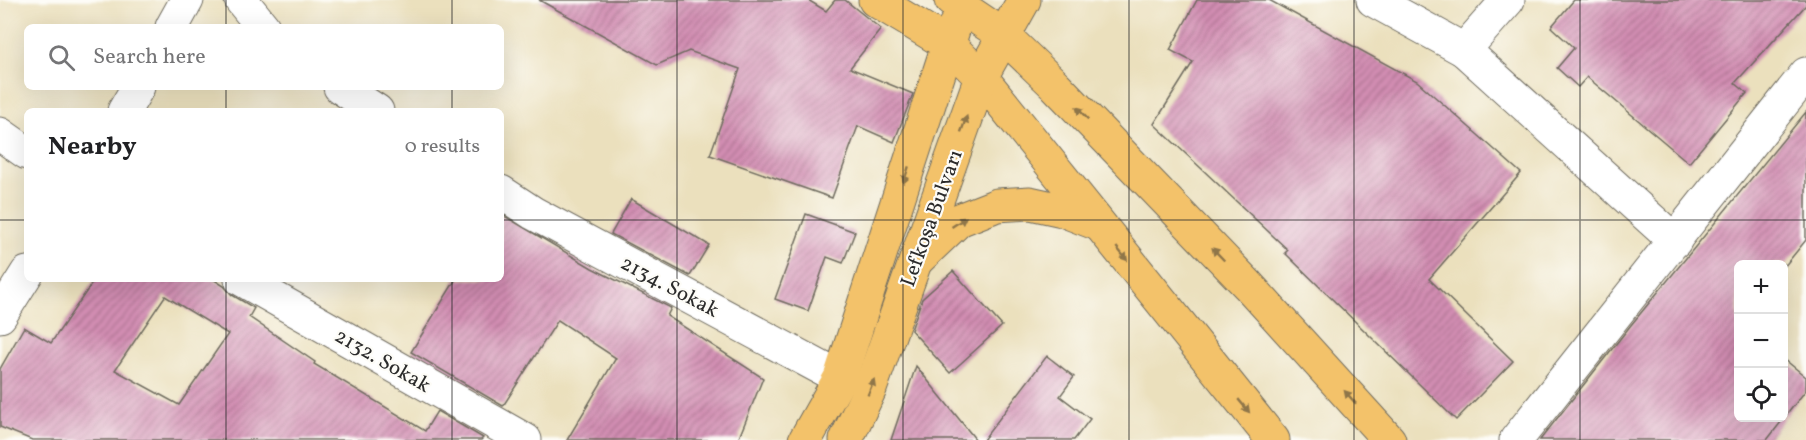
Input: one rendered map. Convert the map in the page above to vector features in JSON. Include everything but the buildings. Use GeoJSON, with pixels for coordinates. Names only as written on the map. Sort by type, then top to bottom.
{"type":"FeatureCollection","features":[{"type":"Feature","properties":{"kind":"main road"},"geometry":{"type":"LineString","coordinates":[[875,0],[948,44],[981,77],[1273,440]]}},
{"type":"Feature","properties":{"kind":"main road","name":"Lefkoşa Bulvarı"},"geometry":{"type":"LineString","coordinates":[[846,440],[870,389],[981,77],[1024,0]]}},
{"type":"Feature","properties":{"kind":"main road"},"geometry":{"type":"LineString","coordinates":[[959,2],[1003,35],[1055,85],[1240,276],[1389,440]]}},
{"type":"Feature","properties":{"kind":"main road","name":"Lefkoşa Bulvarı"},"geometry":{"type":"LineString","coordinates":[[805,440],[840,378],[948,44],[959,2]]}},
{"type":"Feature","properties":{"kind":"main road"},"geometry":{"type":"LineString","coordinates":[[916,261],[959,220],[997,206],[1030,204],[1062,210],[1098,224]]}},
{"type":"Feature","properties":{"kind":"street"},"geometry":{"type":"LineString","coordinates":[[174,24],[188,0]]}},
{"type":"Feature","properties":{"kind":"street"},"geometry":{"type":"LineString","coordinates":[[241,0],[261,24]]}},
{"type":"Feature","properties":{"kind":"street"},"geometry":{"type":"LineString","coordinates":[[1373,0],[1464,50],[1675,242]]}},
{"type":"Feature","properties":{"kind":"street"},"geometry":{"type":"LineString","coordinates":[[1464,50],[1508,0]]}},
{"type":"Feature","properties":{"kind":"street"},"geometry":{"type":"LineString","coordinates":[[1516,440],[1806,74]]}},
{"type":"Feature","properties":{"kind":"street"},"geometry":{"type":"LineString","coordinates":[[126,108],[136,90]]}},
{"type":"Feature","properties":{"kind":"street"},"geometry":{"type":"LineString","coordinates":[[345,90],[372,108]]}},
{"type":"Feature","properties":{"kind":"street"},"geometry":{"type":"LineString","coordinates":[[0,134],[24,151]]}},
{"type":"Feature","properties":{"kind":"street","name":"2134. Sokak"},"geometry":{"type":"LineString","coordinates":[[504,194],[532,213],[840,378]]}},
{"type":"Feature","properties":{"kind":"street"},"geometry":{"type":"LineString","coordinates":[[0,316],[24,278]]}},
{"type":"Feature","properties":{"kind":"street","name":"2132. Sokak"},"geometry":{"type":"LineString","coordinates":[[246,282],[525,440]]}}]}
